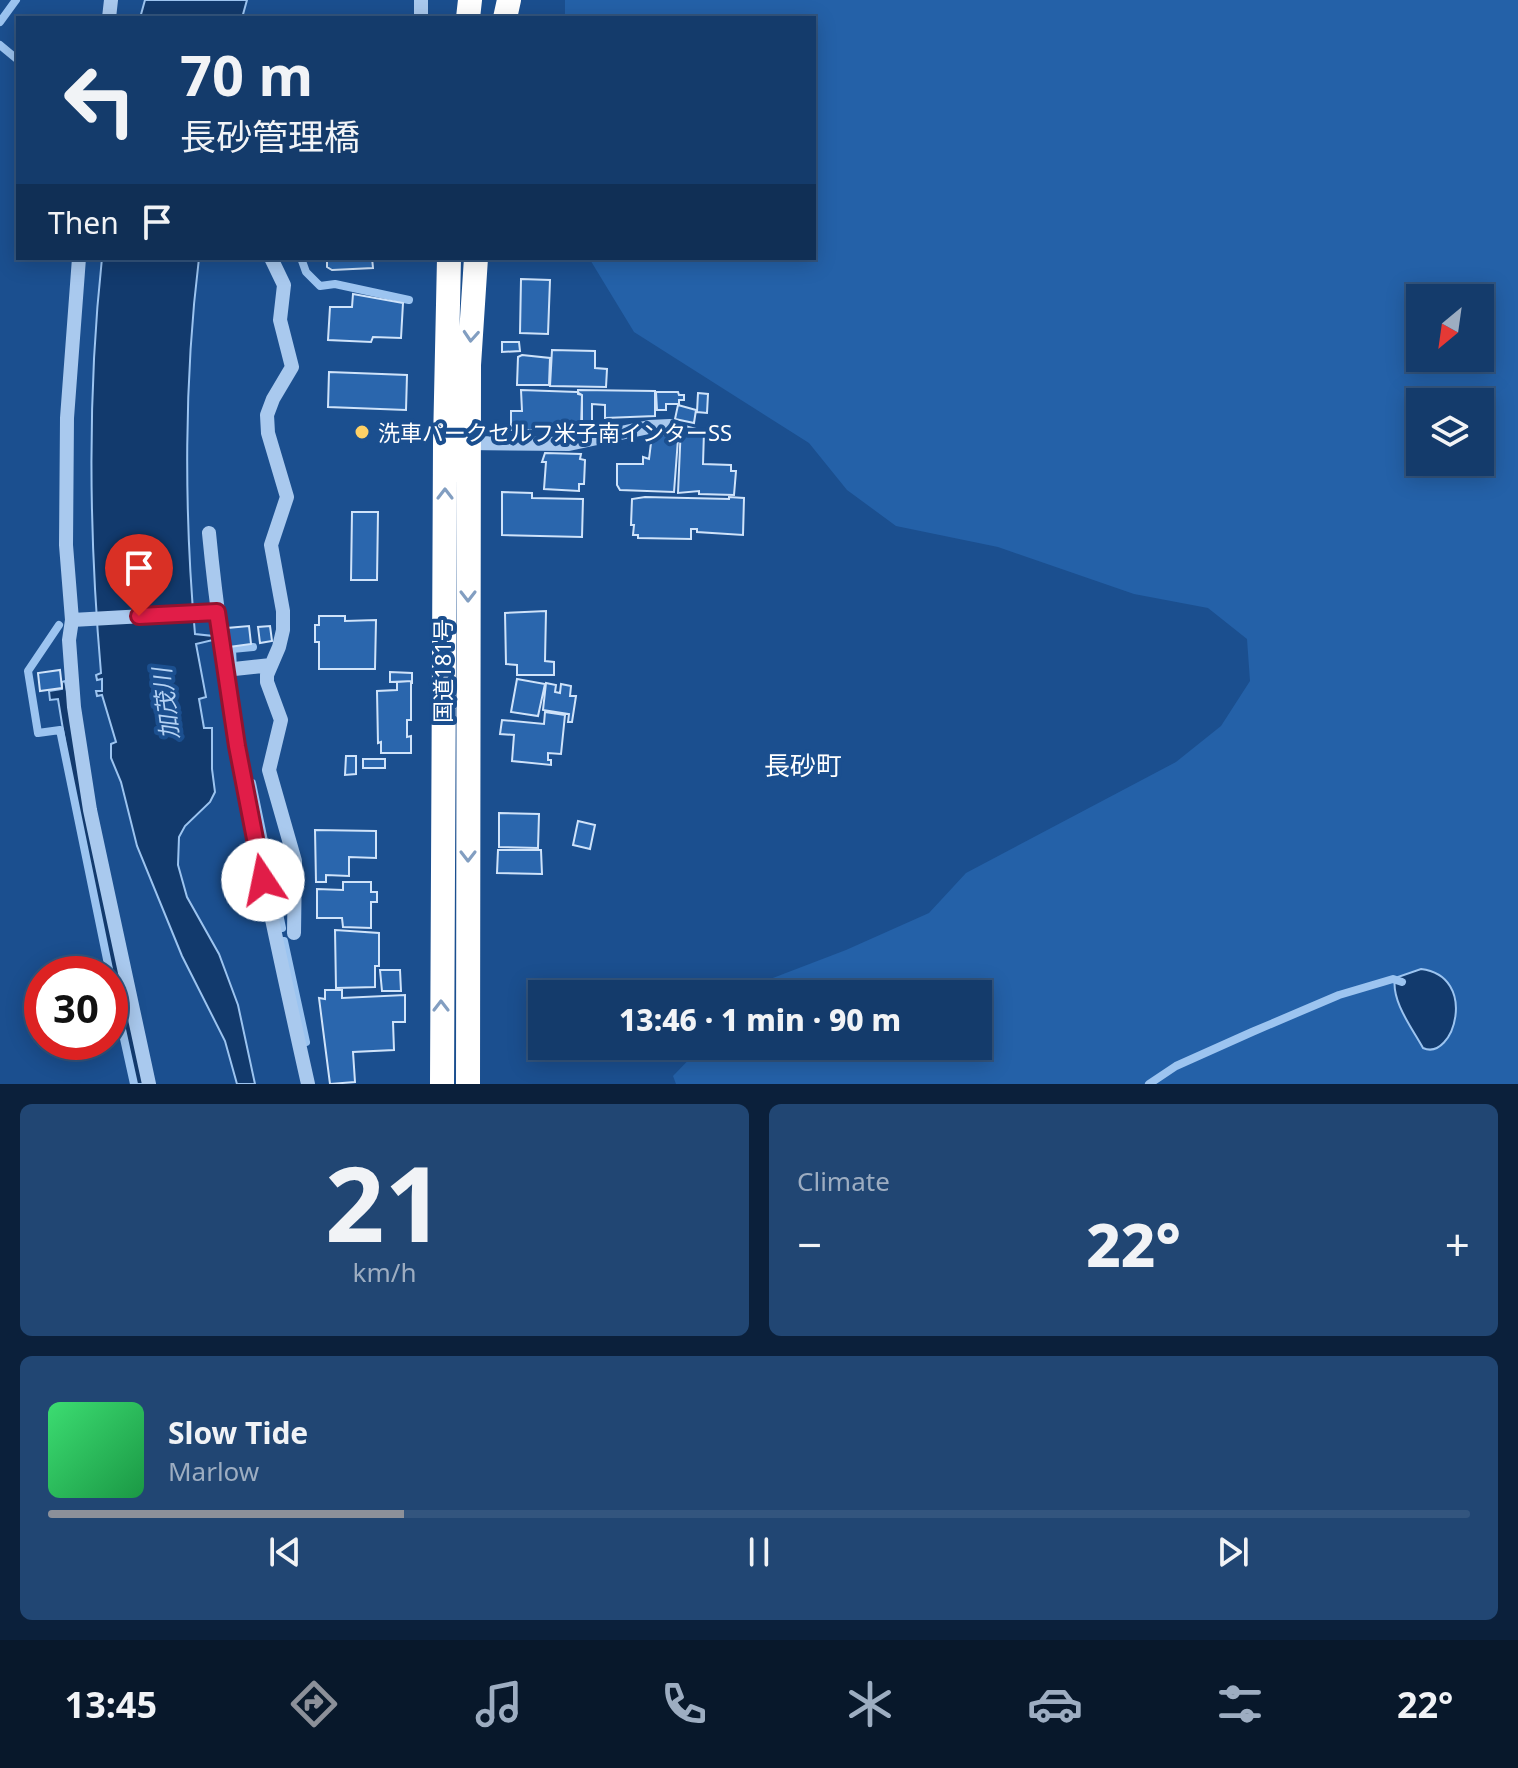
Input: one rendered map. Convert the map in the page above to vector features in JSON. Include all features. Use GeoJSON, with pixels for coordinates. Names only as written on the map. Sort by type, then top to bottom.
{"type":"FeatureCollection","features":[{"type":"Feature","properties":{"kind":"highway","name":"国道181号"},"geometry":{"type":"LineString","coordinates":[[449,260],[457,443],[468,1084]]}},
{"type":"Feature","properties":{"kind":"highway","name":"国道181号"},"geometry":{"type":"LineString","coordinates":[[442,1084],[457,443],[469,365],[476,260]]}},
{"type":"Feature","properties":{"kind":"street"},"geometry":{"type":"LineString","coordinates":[[79,260],[67,418],[66,545],[79,619],[69,640],[74,707],[90,810],[149,1084]]}},
{"type":"Feature","properties":{"kind":"street"},"geometry":{"type":"LineString","coordinates":[[272,260],[284,285],[280,320],[292,367],[267,415],[268,433],[287,497],[271,545],[284,624],[267,682],[281,720],[270,777],[295,861],[300,933],[275,936]]}},
{"type":"Feature","properties":{"kind":"street"},"geometry":{"type":"LineString","coordinates":[[457,443],[569,444],[649,427],[670,426]]}},
{"type":"Feature","properties":{"kind":"street"},"geometry":{"type":"LineString","coordinates":[[209,533],[237,746],[308,1084]]}},
{"type":"Feature","properties":{"kind":"street"},"geometry":{"type":"LineString","coordinates":[[79,619],[217,612]]}},
{"type":"Feature","properties":{"kind":"street"},"geometry":{"type":"LineString","coordinates":[[225,670],[271,665]]}},
{"type":"Feature","properties":{"kind":"shaded area"},"geometry":{"type":"Polygon","coordinates":[[[565,0],[1518,0],[1518,1084],[676,1084],[673,1076],[688,1060],[992,1060],[992,980],[768,980],[929,913],[966,873],[1176,762],[1221,726],[1250,681],[1247,639],[1208,608],[1134,594],[998,547],[896,526],[847,490],[809,443],[634,332],[590,260],[816,260],[816,16],[565,16],[565,0]]]}},
{"type":"Feature","properties":{"kind":"water"},"geometry":{"type":"Polygon","coordinates":[[[145,0],[247,0],[243,16],[141,16],[145,0]]]}},
{"type":"Feature","properties":{"kind":"water","name":"加茂川"},"geometry":{"type":"Polygon","coordinates":[[[102,260],[199,260],[188,398],[189,541],[195,634],[213,636],[213,640],[196,644],[206,697],[199,699],[204,728],[212,728],[215,792],[179,837],[178,865],[187,897],[219,954],[238,1005],[255,1084],[237,1084],[225,1041],[182,956],[137,846],[121,782],[111,758],[111,744],[116,742],[102,695],[97,696],[96,691],[102,691],[102,679],[97,680],[96,675],[101,673],[91,466],[102,260]]]}},
{"type":"Feature","properties":{"kind":"water"},"geometry":{"type":"Polygon","coordinates":[[[65,681],[120,956],[108,956],[75,803],[58,699],[50,700],[49,691],[62,689],[62,682],[65,681]]]}},
{"type":"Feature","properties":{"kind":"water"},"geometry":{"type":"Polygon","coordinates":[[[1421,969],[1439,975],[1450,986],[1455,1001],[1451,1031],[1444,1043],[1434,1049],[1423,1048],[1396,996],[1395,978],[1421,969]]]}},
{"type":"Feature","properties":{"kind":"water"},"geometry":{"type":"Polygon","coordinates":[[[128,998],[145,1084],[136,1084],[128,1047],[128,998]]]}},
{"type":"Feature","properties":{"kind":"building"},"geometry":{"type":"Polygon","coordinates":[[[327,260],[372,260],[373,268],[332,270],[327,267],[327,260]]]}},
{"type":"Feature","properties":{"kind":"building"},"geometry":{"type":"Polygon","coordinates":[[[521,279],[550,280],[548,334],[520,333],[521,279]]]}},
{"type":"Feature","properties":{"kind":"building"},"geometry":{"type":"Polygon","coordinates":[[[353,294],[403,303],[401,338],[373,337],[371,342],[328,340],[330,307],[352,307],[353,294]]]}},
{"type":"Feature","properties":{"kind":"building"},"geometry":{"type":"Polygon","coordinates":[[[502,342],[519,342],[520,351],[502,352],[502,342]]]}},
{"type":"Feature","properties":{"kind":"building"},"geometry":{"type":"Polygon","coordinates":[[[552,350],[595,351],[595,368],[607,369],[606,387],[550,386],[552,350]]]}},
{"type":"Feature","properties":{"kind":"building"},"geometry":{"type":"Polygon","coordinates":[[[518,357],[550,358],[549,385],[517,385],[518,357]]]}},
{"type":"Feature","properties":{"kind":"building"},"geometry":{"type":"Polygon","coordinates":[[[329,372],[407,375],[406,410],[328,407],[329,372]]]}},
{"type":"Feature","properties":{"kind":"building"},"geometry":{"type":"Polygon","coordinates":[[[521,390],[577,392],[582,395],[581,430],[511,430],[511,411],[522,411],[521,390]]]}},
{"type":"Feature","properties":{"kind":"building"},"geometry":{"type":"Polygon","coordinates":[[[578,390],[655,391],[655,416],[605,418],[605,405],[592,404],[592,423],[582,424],[582,395],[578,394],[578,390]]]}},
{"type":"Feature","properties":{"kind":"building"},"geometry":{"type":"Polygon","coordinates":[[[656,392],[678,392],[684,395],[684,400],[679,400],[679,404],[666,404],[666,410],[657,410],[656,392]]]}},
{"type":"Feature","properties":{"kind":"building"},"geometry":{"type":"Polygon","coordinates":[[[698,393],[708,394],[707,413],[697,412],[698,393]]]}},
{"type":"Feature","properties":{"kind":"building"},"geometry":{"type":"Polygon","coordinates":[[[678,405],[696,410],[694,423],[675,419],[678,405]]]}},
{"type":"Feature","properties":{"kind":"building"},"geometry":{"type":"Polygon","coordinates":[[[681,425],[704,431],[703,464],[731,465],[731,471],[736,471],[734,495],[699,494],[699,491],[678,493],[681,425]]]}},
{"type":"Feature","properties":{"kind":"building"},"geometry":{"type":"Polygon","coordinates":[[[652,435],[674,435],[678,439],[674,492],[620,490],[617,485],[617,464],[643,464],[643,457],[649,459],[652,435]]]}},
{"type":"Feature","properties":{"kind":"building"},"geometry":{"type":"Polygon","coordinates":[[[545,453],[581,454],[580,459],[585,460],[584,484],[579,484],[579,491],[544,489],[546,462],[542,462],[545,453]]]}},
{"type":"Feature","properties":{"kind":"building"},"geometry":{"type":"Polygon","coordinates":[[[502,492],[532,493],[532,498],[583,499],[582,537],[502,535],[502,492]]]}},
{"type":"Feature","properties":{"kind":"building"},"geometry":{"type":"Polygon","coordinates":[[[744,498],[743,535],[691,529],[691,539],[638,538],[638,535],[633,535],[634,525],[631,525],[632,499],[744,498]]]}},
{"type":"Feature","properties":{"kind":"building"},"geometry":{"type":"Polygon","coordinates":[[[352,512],[378,512],[377,580],[351,580],[352,512]]]}},
{"type":"Feature","properties":{"kind":"building"},"geometry":{"type":"Polygon","coordinates":[[[546,611],[545,661],[554,662],[554,675],[517,675],[517,665],[506,664],[505,613],[546,611]]]}},
{"type":"Feature","properties":{"kind":"building"},"geometry":{"type":"Polygon","coordinates":[[[319,616],[345,616],[345,621],[376,620],[375,669],[319,669],[319,642],[315,642],[315,625],[319,625],[319,616]]]}},
{"type":"Feature","properties":{"kind":"building"},"geometry":{"type":"Polygon","coordinates":[[[249,626],[251,644],[229,647],[227,628],[249,626]]]}},
{"type":"Feature","properties":{"kind":"building"},"geometry":{"type":"Polygon","coordinates":[[[270,626],[272,641],[260,643],[258,627],[270,626]]]}},
{"type":"Feature","properties":{"kind":"building"},"geometry":{"type":"Polygon","coordinates":[[[60,670],[62,688],[40,691],[38,673],[60,670]]]}},
{"type":"Feature","properties":{"kind":"building"},"geometry":{"type":"Polygon","coordinates":[[[390,672],[412,673],[412,681],[390,682],[390,672]]]}},
{"type":"Feature","properties":{"kind":"building"},"geometry":{"type":"Polygon","coordinates":[[[517,679],[545,684],[538,716],[511,712],[517,679]]]}},
{"type":"Feature","properties":{"kind":"building"},"geometry":{"type":"Polygon","coordinates":[[[411,681],[411,720],[407,720],[407,737],[411,736],[411,753],[381,753],[377,691],[397,690],[397,682],[411,681]]]}},
{"type":"Feature","properties":{"kind":"building"},"geometry":{"type":"Polygon","coordinates":[[[546,683],[556,685],[555,692],[560,693],[561,684],[571,686],[570,696],[576,696],[572,722],[568,722],[569,714],[543,710],[546,683]]]}},
{"type":"Feature","properties":{"kind":"building"},"geometry":{"type":"Polygon","coordinates":[[[545,712],[565,715],[561,754],[548,753],[551,765],[512,761],[514,735],[500,734],[502,720],[544,724],[545,712]]]}},
{"type":"Feature","properties":{"kind":"building"},"geometry":{"type":"Polygon","coordinates":[[[346,756],[356,756],[356,774],[345,775],[346,756]]]}},
{"type":"Feature","properties":{"kind":"building"},"geometry":{"type":"Polygon","coordinates":[[[363,759],[385,759],[385,768],[363,768],[363,759]]]}},
{"type":"Feature","properties":{"kind":"building"},"geometry":{"type":"Polygon","coordinates":[[[499,813],[539,814],[538,848],[499,847],[499,813]]]}},
{"type":"Feature","properties":{"kind":"building"},"geometry":{"type":"Polygon","coordinates":[[[578,821],[595,825],[590,849],[573,845],[578,821]]]}},
{"type":"Feature","properties":{"kind":"building"},"geometry":{"type":"Polygon","coordinates":[[[315,830],[376,831],[376,858],[349,857],[349,876],[326,875],[326,882],[316,882],[315,830]]]}},
{"type":"Feature","properties":{"kind":"building"},"geometry":{"type":"Polygon","coordinates":[[[498,850],[541,850],[542,874],[497,873],[498,850]]]}},
{"type":"Feature","properties":{"kind":"building"},"geometry":{"type":"Polygon","coordinates":[[[343,882],[371,882],[371,892],[377,892],[377,902],[371,902],[371,928],[343,927],[342,918],[317,918],[317,889],[343,890],[343,882]]]}},
{"type":"Feature","properties":{"kind":"building"},"geometry":{"type":"Polygon","coordinates":[[[335,930],[379,933],[379,966],[375,966],[375,987],[336,988],[335,930]]]}},
{"type":"Feature","properties":{"kind":"building"},"geometry":{"type":"Polygon","coordinates":[[[380,970],[400,970],[401,991],[382,991],[380,970]]]}},
{"type":"Feature","properties":{"kind":"building"},"geometry":{"type":"Polygon","coordinates":[[[325,990],[342,990],[342,998],[405,995],[405,1022],[393,1022],[394,1050],[353,1052],[355,1082],[330,1084],[319,998],[325,999],[325,990]]]}},
{"type":"Feature","properties":{"kind":"waterway"},"geometry":{"type":"LineString","coordinates":[[0,22],[16,0]]}},
{"type":"Feature","properties":{"kind":"waterway"},"geometry":{"type":"LineString","coordinates":[[0,45],[16,58]]}},
{"type":"Feature","properties":{"kind":"waterway"},"geometry":{"type":"LineString","coordinates":[[302,260],[306,272],[320,286],[335,284],[409,300]]}},
{"type":"Feature","properties":{"kind":"waterway"},"geometry":{"type":"LineString","coordinates":[[59,625],[28,671],[38,733],[60,730],[106,956]]}},
{"type":"Feature","properties":{"kind":"waterway"},"geometry":{"type":"LineString","coordinates":[[233,671],[232,649],[253,647]]}},
{"type":"Feature","properties":{"kind":"waterway"},"geometry":{"type":"LineString","coordinates":[[252,783],[282,928]]}},
{"type":"Feature","properties":{"kind":"waterway"},"geometry":{"type":"LineString","coordinates":[[284,941],[306,1042]]}},
{"type":"Feature","properties":{"kind":"waterway"},"geometry":{"type":"LineString","coordinates":[[1149,1084],[1176,1066],[1339,995],[1393,979],[1402,982]]}},
{"type":"Feature","properties":{"kind":"waterway"},"geometry":{"type":"LineString","coordinates":[[128,1057],[134,1084]]}},
{"type":"Feature","properties":{"kind":"place","name":"洗車パークセルフ米子南インターSS"},"geometry":{"type":"Point","coordinates":[362,432]}},
{"type":"Feature","properties":{"kind":"district","name":"長砂町"},"geometry":{"type":"Point","coordinates":[803,765]}},
{"type":"Feature","properties":{"kind":"route"},"geometry":{"type":"LineString","coordinates":[[139,616],[217,612],[237,746],[263,880]]}}]}
